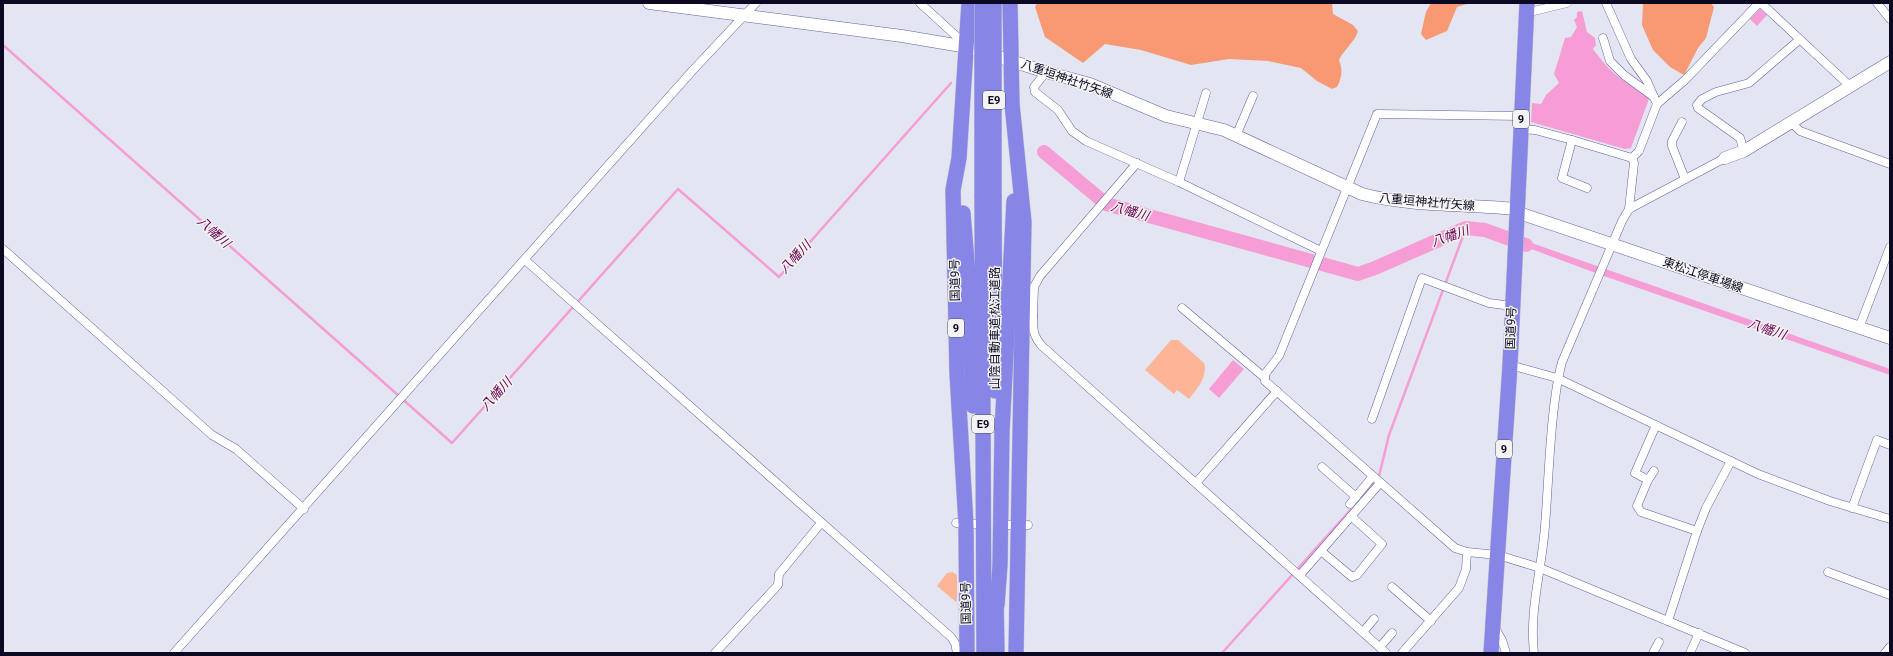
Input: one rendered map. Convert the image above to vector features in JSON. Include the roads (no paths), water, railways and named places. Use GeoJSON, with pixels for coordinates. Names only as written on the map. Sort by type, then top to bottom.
{"type":"FeatureCollection","features":[{"type":"Feature","properties":{"kind":"highway","name":"国道9号"},"geometry":{"type":"LineString","coordinates":[[967,653],[966,524],[957,373],[953,190],[959,158],[969,3]]}},
{"type":"Feature","properties":{"kind":"highway","name":"山陰自動車道;松江道路"},"geometry":{"type":"LineString","coordinates":[[982,3],[988,196],[997,653]]}},
{"type":"Feature","properties":{"kind":"highway","name":"山陰自動車道;松江道路"},"geometry":{"type":"LineString","coordinates":[[984,653],[988,196],[994,3]]}},
{"type":"Feature","properties":{"kind":"highway"},"geometry":{"type":"LineString","coordinates":[[1010,3],[1012,104],[1024,222],[1028,316],[1018,525],[1016,653]]}},
{"type":"Feature","properties":{"kind":"highway","name":"国道9号"},"geometry":{"type":"LineString","coordinates":[[1491,653],[1510,365],[1516,209],[1527,7]]}},
{"type":"Feature","properties":{"kind":"highway"},"geometry":{"type":"LineString","coordinates":[[996,605],[1000,565],[1002,431],[1012,259],[1016,134]]}},
{"type":"Feature","properties":{"kind":"highway"},"geometry":{"type":"LineString","coordinates":[[959,158],[969,286],[975,446],[984,545]]}},
{"type":"Feature","properties":{"kind":"main road","name":"八重垣神社竹矢線"},"geometry":{"type":"LineString","coordinates":[[649,3],[746,15],[967,47],[1090,84],[1166,116],[1199,123],[1236,136],[1346,188],[1362,194],[1385,200],[1516,209]]}},
{"type":"Feature","properties":{"kind":"main road"},"geometry":{"type":"LineString","coordinates":[[1725,158],[1744,151],[1890,62]]}},
{"type":"Feature","properties":{"kind":"main road","name":"東松江停車場線"},"geometry":{"type":"LineString","coordinates":[[1516,209],[1522,214],[1890,338]]}},
{"type":"Feature","properties":{"kind":"street"},"geometry":{"type":"LineString","coordinates":[[174,653],[304,509],[693,70],[756,3]]}},
{"type":"Feature","properties":{"kind":"street"},"geometry":{"type":"LineString","coordinates":[[920,3],[967,47]]}},
{"type":"Feature","properties":{"kind":"street"},"geometry":{"type":"LineString","coordinates":[[1527,7],[1534,11],[1567,3]]}},
{"type":"Feature","properties":{"kind":"street"},"geometry":{"type":"LineString","coordinates":[[1606,3],[1631,59],[1647,81],[1655,101]]}},
{"type":"Feature","properties":{"kind":"street"},"geometry":{"type":"LineString","coordinates":[[1632,158],[1639,151],[1655,101],[1690,75],[1760,3],[1851,87]]}},
{"type":"Feature","properties":{"kind":"street"},"geometry":{"type":"LineString","coordinates":[[1877,3],[1890,19]]}},
{"type":"Feature","properties":{"kind":"street"},"geometry":{"type":"LineString","coordinates":[[1603,38],[1610,61],[1655,101]]}},
{"type":"Feature","properties":{"kind":"street"},"geometry":{"type":"LineString","coordinates":[[1744,151],[1740,138],[1698,108],[1697,105],[1702,99],[1716,92],[1749,83],[1799,40]]}},
{"type":"Feature","properties":{"kind":"street"},"geometry":{"type":"LineString","coordinates":[[1046,72],[1034,87],[1034,92],[1058,110],[1072,131],[1086,141],[1179,182],[1321,251]]}},
{"type":"Feature","properties":{"kind":"street"},"geometry":{"type":"LineString","coordinates":[[1179,182],[1199,123],[1206,94]]}},
{"type":"Feature","properties":{"kind":"street"},"geometry":{"type":"LineString","coordinates":[[1236,136],[1253,96]]}},
{"type":"Feature","properties":{"kind":"street"},"geometry":{"type":"LineString","coordinates":[[1264,378],[1265,374],[1279,356],[1377,114],[1521,123],[1535,130],[1632,158]]}},
{"type":"Feature","properties":{"kind":"street"},"geometry":{"type":"LineString","coordinates":[[1682,122],[1672,141],[1672,146],[1685,179]]}},
{"type":"Feature","properties":{"kind":"street"},"geometry":{"type":"LineString","coordinates":[[1792,123],[1800,131],[1890,164]]}},
{"type":"Feature","properties":{"kind":"street"},"geometry":{"type":"LineString","coordinates":[[1572,140],[1562,178],[1587,188]]}},
{"type":"Feature","properties":{"kind":"street"},"geometry":{"type":"LineString","coordinates":[[1534,653],[1532,627],[1534,598],[1540,568],[1545,526],[1549,456],[1557,378],[1598,276],[1622,221],[1629,209],[1634,169],[1632,158]]}},
{"type":"Feature","properties":{"kind":"street"},"geometry":{"type":"LineString","coordinates":[[1629,209],[1725,158]]}},
{"type":"Feature","properties":{"kind":"street"},"geometry":{"type":"LineString","coordinates":[[1137,163],[1040,276],[1034,287],[1028,316],[1036,340],[1386,653]]}},
{"type":"Feature","properties":{"kind":"street"},"geometry":{"type":"LineString","coordinates":[[1859,328],[1890,247]]}},
{"type":"Feature","properties":{"kind":"street"},"geometry":{"type":"LineString","coordinates":[[3,249],[212,435],[236,449],[304,509]]}},
{"type":"Feature","properties":{"kind":"street"},"geometry":{"type":"LineString","coordinates":[[525,260],[951,637],[955,643],[956,653]]}},
{"type":"Feature","properties":{"kind":"street"},"geometry":{"type":"LineString","coordinates":[[1372,419],[1422,278],[1488,303],[1512,306]]}},
{"type":"Feature","properties":{"kind":"street"},"geometry":{"type":"LineString","coordinates":[[1182,308],[1264,378],[1455,548],[1467,552],[1498,555],[1540,568],[1745,653]]}},
{"type":"Feature","properties":{"kind":"street"},"geometry":{"type":"LineString","coordinates":[[1510,365],[1557,378],[1758,474],[1852,508],[1890,519]]}},
{"type":"Feature","properties":{"kind":"street"},"geometry":{"type":"LineString","coordinates":[[1196,484],[1277,391]]}},
{"type":"Feature","properties":{"kind":"street"},"geometry":{"type":"LineString","coordinates":[[1648,480],[1636,473],[1656,425]]}},
{"type":"Feature","properties":{"kind":"street"},"geometry":{"type":"LineString","coordinates":[[1852,508],[1877,440],[1890,445]]}},
{"type":"Feature","properties":{"kind":"street"},"geometry":{"type":"LineString","coordinates":[[1668,622],[1697,531],[1706,508],[1731,461]]}},
{"type":"Feature","properties":{"kind":"street"},"geometry":{"type":"LineString","coordinates":[[1322,467],[1356,497]]}},
{"type":"Feature","properties":{"kind":"street"},"geometry":{"type":"LineString","coordinates":[[1654,472],[1648,480],[1637,506],[1641,512],[1697,531]]}},
{"type":"Feature","properties":{"kind":"street"},"geometry":{"type":"LineString","coordinates":[[1297,573],[1321,551],[1351,516],[1377,479]]}},
{"type":"Feature","properties":{"kind":"street"},"geometry":{"type":"LineString","coordinates":[[1350,504],[1377,479]]}},
{"type":"Feature","properties":{"kind":"street"},"geometry":{"type":"LineString","coordinates":[[1321,551],[1350,576],[1355,576],[1382,544],[1351,516]]}},
{"type":"Feature","properties":{"kind":"street"},"geometry":{"type":"LineString","coordinates":[[715,653],[778,585],[779,574],[821,523]]}},
{"type":"Feature","properties":{"kind":"street"},"geometry":{"type":"LineString","coordinates":[[1402,653],[1459,588],[1466,568],[1467,552]]}},
{"type":"Feature","properties":{"kind":"street"},"geometry":{"type":"LineString","coordinates":[[1828,572],[1890,595]]}},
{"type":"Feature","properties":{"kind":"street"},"geometry":{"type":"LineString","coordinates":[[1392,587],[1431,621]]}},
{"type":"Feature","properties":{"kind":"street"},"geometry":{"type":"LineString","coordinates":[[1363,632],[1374,618]]}},
{"type":"Feature","properties":{"kind":"street"},"geometry":{"type":"LineString","coordinates":[[1493,623],[1502,640],[1506,653]]}},
{"type":"Feature","properties":{"kind":"street"},"geometry":{"type":"LineString","coordinates":[[1380,647],[1392,633]]}},
{"type":"Feature","properties":{"kind":"street"},"geometry":{"type":"LineString","coordinates":[[1690,653],[1699,633]]}},
{"type":"Feature","properties":{"kind":"street"},"geometry":{"type":"LineString","coordinates":[[1653,653],[1659,642]]}},
{"type":"Feature","properties":{"kind":"street"},"geometry":{"type":"LineString","coordinates":[[1885,653],[1890,647]]}},
{"type":"Feature","properties":{"kind":"water"},"geometry":{"type":"Polygon","coordinates":[[[1760,9],[1767,15],[1757,26],[1750,19],[1760,9]]]}},
{"type":"Feature","properties":{"kind":"water"},"geometry":{"type":"Polygon","coordinates":[[[1582,11],[1587,32],[1595,38],[1596,45],[1593,49],[1600,58],[1618,77],[1650,96],[1631,148],[1625,149],[1531,122],[1532,103],[1541,104],[1546,95],[1559,83],[1554,74],[1565,38],[1571,37],[1577,27],[1574,20],[1577,17],[1577,12],[1582,11]]]}},
{"type":"Feature","properties":{"kind":"water"},"geometry":{"type":"Polygon","coordinates":[[[1523,240],[1890,369],[1890,375],[1601,275],[1523,246],[1523,240]]]}},
{"type":"Feature","properties":{"kind":"water"},"geometry":{"type":"Polygon","coordinates":[[[1233,360],[1244,369],[1219,398],[1209,389],[1233,360]]]}},
{"type":"Feature","properties":{"kind":"waterway","name":"八幡川"},"geometry":{"type":"LineString","coordinates":[[3,45],[452,443],[678,189],[779,277],[951,83]]}},
{"type":"Feature","properties":{"kind":"waterway","name":"八幡川"},"geometry":{"type":"LineString","coordinates":[[1044,152],[1106,204],[1358,274],[1466,228],[1485,230],[1526,245]]}},
{"type":"Feature","properties":{"kind":"waterway"},"geometry":{"type":"LineString","coordinates":[[1361,497],[1379,476],[1389,435],[1466,228]]}},
{"type":"Feature","properties":{"kind":"waterway"},"geometry":{"type":"LineString","coordinates":[[1222,653],[1354,506]]}}]}
